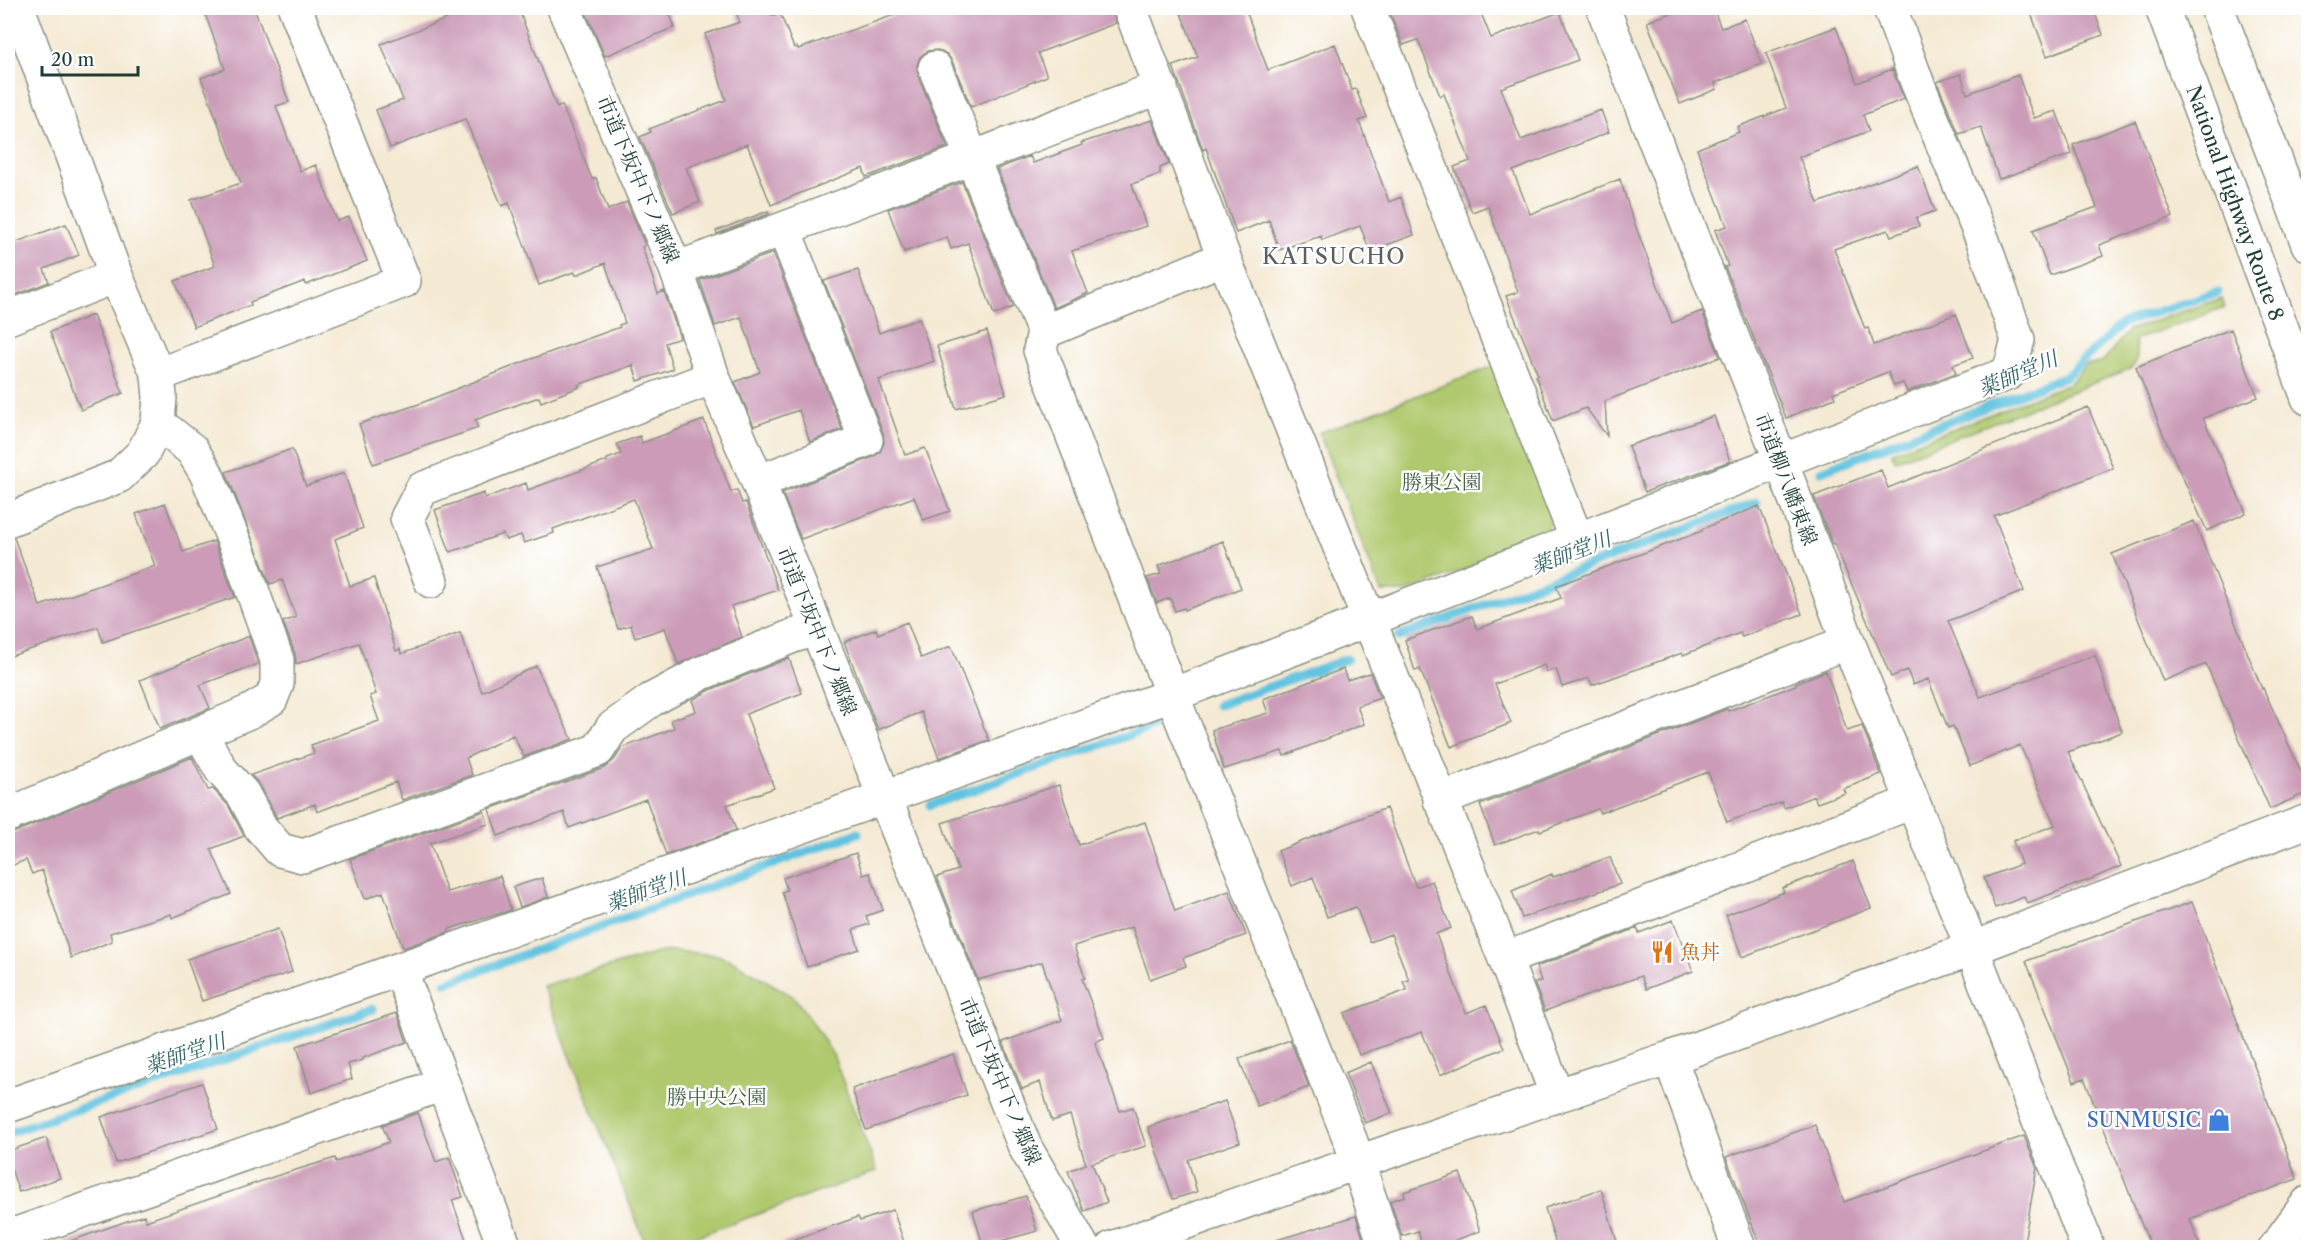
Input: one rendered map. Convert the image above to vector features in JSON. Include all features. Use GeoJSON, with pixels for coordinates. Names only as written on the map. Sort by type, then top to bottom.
{"type":"FeatureCollection","features":[{"type":"Feature","properties":{"kind":"main road"},"geometry":{"type":"LineString","coordinates":[[8,520],[119,476],[142,453],[158,423],[160,397],[158,375],[116,276],[18,8]]}},
{"type":"Feature","properties":{"kind":"main road"},"geometry":{"type":"LineString","coordinates":[[158,375],[404,281],[295,8]]}},
{"type":"Feature","properties":{"kind":"main road","name":"市道下坂中下ノ郷線"},"geometry":{"type":"LineString","coordinates":[[564,8],[676,269],[713,377],[758,482],[1025,1147],[1083,1248]]}},
{"type":"Feature","properties":{"kind":"main road"},"geometry":{"type":"LineString","coordinates":[[1130,8],[1224,258],[1505,959],[1557,1096]]}},
{"type":"Feature","properties":{"kind":"main road"},"geometry":{"type":"LineString","coordinates":[[1368,8],[1577,540]]}},
{"type":"Feature","properties":{"kind":"main road","name":"市道柳八幡東線"},"geometry":{"type":"LineString","coordinates":[[1603,8],[1780,461],[1848,642],[2088,1248]]}},
{"type":"Feature","properties":{"kind":"main road"},"geometry":{"type":"LineString","coordinates":[[8,1106],[1172,695],[2008,373],[2019,340],[1983,241],[1917,82],[1890,8]]}},
{"type":"Feature","properties":{"kind":"main road","name":"National Highway Route 8"},"geometry":{"type":"LineString","coordinates":[[2162,8],[2308,398]]}},
{"type":"Feature","properties":{"kind":"main road"},"geometry":{"type":"LineString","coordinates":[[2217,8],[2308,244]]}},
{"type":"Feature","properties":{"kind":"main road"},"geometry":{"type":"LineString","coordinates":[[934,68],[1044,332],[1040,351],[1172,695],[1358,1162],[1386,1248]]}},
{"type":"Feature","properties":{"kind":"main road"},"geometry":{"type":"LineString","coordinates":[[676,269],[1161,87]]}},
{"type":"Feature","properties":{"kind":"main road"},"geometry":{"type":"LineString","coordinates":[[758,482],[866,440],[784,229]]}},
{"type":"Feature","properties":{"kind":"main road"},"geometry":{"type":"LineString","coordinates":[[1044,332],[1224,258]]}},
{"type":"Feature","properties":{"kind":"main road"},"geometry":{"type":"LineString","coordinates":[[8,318],[116,276]]}},
{"type":"Feature","properties":{"kind":"main road"},"geometry":{"type":"LineString","coordinates":[[431,581],[407,518],[422,489],[713,377]]}},
{"type":"Feature","properties":{"kind":"main road"},"geometry":{"type":"LineString","coordinates":[[8,815],[251,711],[271,699],[277,684],[277,660],[239,553],[206,473],[192,450],[158,423]]}},
{"type":"Feature","properties":{"kind":"main road"},"geometry":{"type":"LineString","coordinates":[[200,734],[222,771],[243,794],[267,836],[280,850],[303,856],[598,750],[612,728],[651,700],[702,673],[816,629]]}},
{"type":"Feature","properties":{"kind":"main road"},"geometry":{"type":"LineString","coordinates":[[1440,800],[1848,642]]}},
{"type":"Feature","properties":{"kind":"main road"},"geometry":{"type":"LineString","coordinates":[[1505,959],[1912,802]]}},
{"type":"Feature","properties":{"kind":"main road"},"geometry":{"type":"LineString","coordinates":[[1112,1248],[1358,1162],[1670,1058],[1971,949],[2308,821]]}},
{"type":"Feature","properties":{"kind":"main road"},"geometry":{"type":"LineString","coordinates":[[400,969],[505,1248]]}},
{"type":"Feature","properties":{"kind":"main road"},"geometry":{"type":"LineString","coordinates":[[1670,1058],[1729,1245]]}},
{"type":"Feature","properties":{"kind":"main road"},"geometry":{"type":"LineString","coordinates":[[8,1237],[443,1084]]}},
{"type":"Feature","properties":{"kind":"main road"},"geometry":{"type":"LineString","coordinates":[[2275,1248],[2308,1203]]}},
{"type":"Feature","properties":{"kind":"green space"},"geometry":{"type":"Polygon","coordinates":[[[2222,298],[2225,307],[2135,340],[2137,360],[2132,368],[1895,461],[1893,452],[2070,383],[2086,365],[2103,361],[2129,330],[2222,298]]]}},
{"type":"Feature","properties":{"kind":"green space","name":"勝東公園"},"geometry":{"type":"Polygon","coordinates":[[[1494,366],[1553,514],[1543,540],[1406,592],[1381,592],[1319,433],[1494,366]]]}},
{"type":"Feature","properties":{"kind":"green space","name":"勝中央公園"},"geometry":{"type":"Polygon","coordinates":[[[661,952],[717,955],[733,961],[794,997],[833,1055],[877,1171],[667,1247],[647,1247],[542,986],[661,952]]]}},
{"type":"Feature","properties":{"kind":"building"},"geometry":{"type":"Polygon","coordinates":[[[203,8],[254,8],[289,102],[276,106],[300,171],[316,165],[337,221],[349,217],[367,261],[306,285],[305,281],[194,327],[175,281],[215,266],[191,200],[241,183],[201,78],[225,69],[203,8]]]}},
{"type":"Feature","properties":{"kind":"building"},"geometry":{"type":"Polygon","coordinates":[[[475,8],[518,8],[557,108],[562,105],[592,179],[596,178],[608,210],[627,202],[645,245],[642,247],[658,294],[664,291],[680,338],[665,343],[673,369],[638,381],[633,365],[578,385],[579,387],[541,402],[539,397],[475,420],[478,428],[373,464],[359,424],[419,404],[526,361],[620,327],[619,325],[625,323],[605,263],[576,275],[574,272],[539,285],[509,203],[502,206],[465,119],[390,148],[376,110],[403,100],[381,44],[475,8]]]}},
{"type":"Feature","properties":{"kind":"building"},"geometry":{"type":"Polygon","coordinates":[[[584,8],[667,8],[675,27],[605,56],[584,8]]]}},
{"type":"Feature","properties":{"kind":"building"},"geometry":{"type":"Polygon","coordinates":[[[734,8],[768,8],[772,16],[780,13],[794,48],[798,49],[914,8],[1112,8],[1116,23],[1038,53],[1047,76],[971,107],[947,54],[938,50],[927,51],[920,57],[917,65],[918,75],[947,147],[866,177],[863,168],[771,205],[747,144],[686,168],[700,202],[673,213],[640,137],[651,132],[649,129],[726,100],[705,34],[740,22],[734,8]]]}},
{"type":"Feature","properties":{"kind":"building"},"geometry":{"type":"Polygon","coordinates":[[[1179,8],[1245,8],[1268,70],[1335,44],[1352,90],[1356,89],[1367,118],[1359,121],[1389,202],[1401,197],[1414,235],[1370,251],[1360,226],[1322,240],[1321,236],[1279,250],[1269,220],[1236,233],[1206,148],[1203,150],[1173,66],[1198,57],[1179,8]]]}},
{"type":"Feature","properties":{"kind":"building"},"geometry":{"type":"Polygon","coordinates":[[[1388,8],[1479,8],[1491,38],[1560,12],[1578,60],[1501,88],[1521,140],[1601,110],[1609,132],[1513,171],[1530,214],[1620,179],[1672,323],[1702,311],[1720,357],[1605,401],[1607,436],[1586,408],[1553,421],[1536,376],[1538,375],[1506,296],[1518,292],[1488,206],[1472,212],[1454,167],[1470,161],[1444,94],[1440,96],[1418,40],[1403,45],[1388,8]]]}},
{"type":"Feature","properties":{"kind":"building"},"geometry":{"type":"Polygon","coordinates":[[[1685,8],[1713,8],[1721,28],[1745,19],[1762,64],[1715,83],[1717,89],[1680,104],[1647,22],[1685,8]]]}},
{"type":"Feature","properties":{"kind":"building"},"geometry":{"type":"Polygon","coordinates":[[[2029,8],[2093,8],[2103,35],[2047,56],[2029,8]]]}},
{"type":"Feature","properties":{"kind":"building"},"geometry":{"type":"Polygon","coordinates":[[[1836,27],[1857,83],[1892,69],[1904,99],[1863,115],[1869,131],[1799,157],[1818,203],[1918,166],[1935,211],[1916,218],[1919,226],[1891,236],[1888,230],[1834,249],[1865,329],[1868,328],[1874,345],[1956,314],[1973,358],[1953,365],[1956,373],[1907,392],[1903,383],[1894,386],[1888,372],[1833,393],[1835,398],[1786,418],[1725,267],[1728,266],[1715,230],[1727,226],[1697,149],[1739,132],[1737,127],[1786,108],[1766,53],[1836,27]]]}},
{"type":"Feature","properties":{"kind":"building"},"geometry":{"type":"Polygon","coordinates":[[[1961,74],[1967,94],[2018,75],[2034,118],[2056,111],[2072,154],[1999,179],[1981,127],[1959,134],[1937,82],[1961,74]]]}},
{"type":"Feature","properties":{"kind":"building"},"geometry":{"type":"Polygon","coordinates":[[[1152,120],[1169,164],[1160,168],[1160,174],[1132,184],[1146,226],[1072,251],[1088,293],[1054,308],[997,169],[1030,156],[1033,163],[1082,145],[1081,143],[1152,120]]]}},
{"type":"Feature","properties":{"kind":"building"},"geometry":{"type":"Polygon","coordinates":[[[2135,121],[2173,217],[2099,245],[2103,256],[2050,275],[2033,230],[2097,207],[2073,145],[2135,121]]]}},
{"type":"Feature","properties":{"kind":"building"},"geometry":{"type":"Polygon","coordinates":[[[962,182],[1013,307],[994,315],[968,243],[951,249],[947,237],[904,252],[888,209],[962,182]]]}},
{"type":"Feature","properties":{"kind":"building"},"geometry":{"type":"Polygon","coordinates":[[[768,211],[769,214],[717,234],[716,231],[768,211]]]}},
{"type":"Feature","properties":{"kind":"building"},"geometry":{"type":"Polygon","coordinates":[[[66,224],[79,255],[44,269],[49,282],[8,298],[8,245],[66,224]]]}},
{"type":"Feature","properties":{"kind":"building"},"geometry":{"type":"Polygon","coordinates":[[[773,253],[842,429],[810,442],[799,410],[754,426],[735,382],[760,372],[741,317],[715,326],[700,280],[773,253]]]}},
{"type":"Feature","properties":{"kind":"building"},"geometry":{"type":"Polygon","coordinates":[[[858,270],[879,333],[919,318],[934,361],[879,380],[905,455],[925,448],[950,511],[923,520],[914,497],[801,539],[782,493],[873,457],[880,452],[884,443],[883,433],[824,281],[858,270]]]}},
{"type":"Feature","properties":{"kind":"building"},"geometry":{"type":"Polygon","coordinates":[[[93,315],[123,393],[81,410],[50,332],[93,315]]]}},
{"type":"Feature","properties":{"kind":"building"},"geometry":{"type":"Polygon","coordinates":[[[2231,329],[2258,397],[2203,418],[2246,513],[2207,531],[2163,434],[2136,367],[2231,329]]]}},
{"type":"Feature","properties":{"kind":"building"},"geometry":{"type":"Polygon","coordinates":[[[987,331],[1006,394],[956,409],[937,346],[987,331]]]}},
{"type":"Feature","properties":{"kind":"building"},"geometry":{"type":"Polygon","coordinates":[[[2088,407],[2113,468],[1994,516],[2024,591],[1948,621],[1980,697],[2095,655],[2122,732],[2068,752],[2121,866],[2027,903],[2024,897],[1995,908],[1984,878],[2021,864],[2013,841],[2055,825],[2020,745],[1970,766],[1953,726],[1948,728],[1928,679],[1913,685],[1907,670],[1891,677],[1834,543],[1832,544],[1814,496],[1881,470],[1888,488],[2088,407]]]}},
{"type":"Feature","properties":{"kind":"building"},"geometry":{"type":"Polygon","coordinates":[[[1714,416],[1730,461],[1645,492],[1628,446],[1714,416]]]}},
{"type":"Feature","properties":{"kind":"building"},"geometry":{"type":"Polygon","coordinates":[[[704,420],[731,492],[737,490],[742,503],[746,502],[778,590],[731,606],[742,637],[678,664],[665,628],[635,638],[631,625],[618,629],[597,567],[653,549],[634,499],[553,529],[554,533],[524,543],[521,535],[506,540],[503,534],[450,552],[435,510],[484,493],[485,498],[526,483],[528,490],[621,454],[617,444],[640,436],[642,443],[704,420]]]}},
{"type":"Feature","properties":{"kind":"building"},"geometry":{"type":"Polygon","coordinates":[[[292,449],[306,486],[344,473],[363,528],[335,539],[350,586],[374,578],[396,651],[400,649],[401,654],[460,633],[482,692],[536,666],[572,739],[524,757],[513,735],[466,758],[472,775],[402,800],[396,782],[317,812],[315,804],[277,818],[260,785],[251,775],[314,753],[311,745],[379,721],[370,696],[376,694],[359,643],[296,664],[295,654],[283,622],[296,617],[282,580],[270,584],[226,472],[292,449]]]}},
{"type":"Feature","properties":{"kind":"building"},"geometry":{"type":"Polygon","coordinates":[[[165,503],[183,552],[214,541],[235,597],[103,642],[98,627],[8,657],[8,538],[14,538],[40,606],[155,566],[136,514],[165,503]]]}},
{"type":"Feature","properties":{"kind":"building"},"geometry":{"type":"Polygon","coordinates":[[[1759,506],[1802,614],[1742,637],[1740,633],[1683,655],[1682,653],[1592,685],[1589,678],[1562,687],[1556,669],[1547,672],[1544,665],[1495,684],[1511,723],[1451,747],[1420,669],[1415,671],[1405,640],[1472,616],[1477,629],[1561,598],[1556,586],[1702,531],[1702,529],[1759,506]]]}},
{"type":"Feature","properties":{"kind":"building"},"geometry":{"type":"Polygon","coordinates":[[[2194,521],[2262,689],[2308,787],[2308,792],[2270,809],[2206,664],[2163,681],[2112,554],[2194,521]]]}},
{"type":"Feature","properties":{"kind":"building"},"geometry":{"type":"Polygon","coordinates":[[[1223,541],[1241,588],[1185,610],[1184,608],[1175,611],[1170,598],[1157,603],[1147,578],[1161,574],[1158,566],[1223,541]]]}},
{"type":"Feature","properties":{"kind":"building"},"geometry":{"type":"Polygon","coordinates":[[[907,622],[921,658],[951,646],[989,740],[939,758],[921,712],[878,730],[844,642],[876,629],[878,634],[907,622]]]}},
{"type":"Feature","properties":{"kind":"building"},"geometry":{"type":"Polygon","coordinates":[[[249,636],[258,664],[200,685],[210,708],[160,729],[140,680],[249,636]]]}},
{"type":"Feature","properties":{"kind":"building"},"geometry":{"type":"Polygon","coordinates":[[[789,658],[802,693],[746,714],[774,788],[727,805],[736,830],[666,855],[646,799],[569,828],[564,812],[498,836],[489,809],[604,768],[614,760],[622,748],[674,728],[671,720],[696,711],[692,700],[710,690],[789,658]]]}},
{"type":"Feature","properties":{"kind":"building"},"geometry":{"type":"Polygon","coordinates":[[[1343,669],[1347,680],[1370,673],[1380,698],[1357,706],[1364,724],[1284,756],[1282,751],[1224,769],[1212,730],[1268,713],[1263,699],[1343,669]]]}},
{"type":"Feature","properties":{"kind":"building"},"geometry":{"type":"Polygon","coordinates":[[[1826,671],[1847,731],[1862,726],[1881,774],[1843,789],[1845,793],[1817,803],[1814,796],[1784,808],[1782,802],[1727,822],[1708,772],[1600,813],[1598,809],[1495,845],[1480,805],[1727,709],[1728,711],[1796,685],[1796,683],[1826,671]]]}},
{"type":"Feature","properties":{"kind":"building"},"geometry":{"type":"Polygon","coordinates":[[[192,757],[208,790],[213,789],[228,805],[244,836],[211,849],[231,894],[172,918],[171,914],[110,933],[112,941],[71,958],[42,870],[32,874],[26,860],[8,867],[8,833],[192,757]]]}},
{"type":"Feature","properties":{"kind":"building"},"geometry":{"type":"Polygon","coordinates":[[[1059,785],[1079,845],[1145,822],[1175,911],[1229,891],[1246,935],[1183,958],[1186,966],[1150,979],[1132,927],[1074,946],[1085,978],[1082,979],[1104,1038],[1095,1042],[1120,1111],[1133,1107],[1146,1146],[1092,1163],[1107,1202],[1084,1211],[1068,1171],[1086,1164],[1070,1115],[1052,1121],[1040,1082],[1022,1089],[1003,1042],[1062,1020],[1042,962],[978,980],[937,877],[958,870],[942,823],[1059,785]]]}},
{"type":"Feature","properties":{"kind":"building"},"geometry":{"type":"Polygon","coordinates":[[[1386,808],[1416,887],[1432,881],[1451,928],[1436,934],[1466,1013],[1486,1005],[1504,1048],[1440,1075],[1422,1032],[1359,1055],[1344,1013],[1407,990],[1403,982],[1409,980],[1391,934],[1370,942],[1356,907],[1327,917],[1313,877],[1292,886],[1278,851],[1386,808]]]}},
{"type":"Feature","properties":{"kind":"building"},"geometry":{"type":"Polygon","coordinates":[[[484,811],[488,824],[430,843],[447,892],[500,876],[511,910],[449,929],[449,932],[403,948],[383,892],[365,899],[350,859],[484,811]]]}},
{"type":"Feature","properties":{"kind":"building"},"geometry":{"type":"Polygon","coordinates":[[[856,853],[863,875],[870,873],[883,910],[866,916],[869,924],[853,930],[859,949],[807,967],[782,892],[787,890],[783,878],[856,853]]]}},
{"type":"Feature","properties":{"kind":"building"},"geometry":{"type":"Polygon","coordinates":[[[1610,857],[1620,884],[1522,918],[1512,891],[1552,874],[1553,877],[1610,857]]]}},
{"type":"Feature","properties":{"kind":"building"},"geometry":{"type":"Polygon","coordinates":[[[1853,861],[1871,908],[1742,957],[1726,915],[1784,892],[1782,888],[1853,861]]]}},
{"type":"Feature","properties":{"kind":"building"},"geometry":{"type":"Polygon","coordinates":[[[542,878],[548,897],[520,907],[513,887],[542,878]]]}},
{"type":"Feature","properties":{"kind":"building"},"geometry":{"type":"Polygon","coordinates":[[[2192,902],[2297,1179],[2190,1219],[2201,1248],[2151,1248],[2084,1078],[2074,1082],[2026,961],[2192,902]]]}},
{"type":"Feature","properties":{"kind":"building"},"geometry":{"type":"Polygon","coordinates":[[[1673,920],[1693,971],[1646,989],[1641,976],[1545,1011],[1534,983],[1541,981],[1536,967],[1637,928],[1639,933],[1673,920]]]}},
{"type":"Feature","properties":{"kind":"building"},"geometry":{"type":"Polygon","coordinates":[[[278,929],[292,972],[202,1001],[187,959],[278,929]]]}},
{"type":"Feature","properties":{"kind":"building"},"geometry":{"type":"Polygon","coordinates":[[[397,1013],[407,1042],[348,1064],[352,1079],[311,1093],[297,1046],[397,1013]]]}},
{"type":"Feature","properties":{"kind":"building"},"geometry":{"type":"Polygon","coordinates":[[[1290,1040],[1309,1087],[1257,1106],[1239,1059],[1290,1040]]]}},
{"type":"Feature","properties":{"kind":"building"},"geometry":{"type":"Polygon","coordinates":[[[953,1054],[967,1095],[866,1130],[852,1089],[953,1054]]]}},
{"type":"Feature","properties":{"kind":"building"},"geometry":{"type":"Polygon","coordinates":[[[1371,1062],[1392,1113],[1365,1123],[1345,1073],[1371,1062]]]}},
{"type":"Feature","properties":{"kind":"building"},"geometry":{"type":"Polygon","coordinates":[[[202,1083],[218,1129],[116,1163],[101,1117],[202,1083]]]}},
{"type":"Feature","properties":{"kind":"building"},"geometry":{"type":"Polygon","coordinates":[[[1225,1101],[1240,1142],[1188,1160],[1197,1192],[1173,1199],[1148,1127],[1225,1101]]]}},
{"type":"Feature","properties":{"kind":"building"},"geometry":{"type":"Polygon","coordinates":[[[418,1113],[436,1162],[449,1157],[463,1197],[452,1200],[469,1248],[63,1248],[62,1244],[144,1215],[146,1221],[276,1176],[335,1158],[336,1162],[389,1142],[382,1125],[418,1113]]]}},
{"type":"Feature","properties":{"kind":"building"},"geometry":{"type":"Polygon","coordinates":[[[1815,1125],[1844,1202],[2024,1136],[2037,1168],[2023,1248],[1761,1248],[1726,1157],[1815,1125]]]}},
{"type":"Feature","properties":{"kind":"building"},"geometry":{"type":"Polygon","coordinates":[[[46,1138],[60,1178],[19,1192],[8,1160],[8,1151],[46,1138]]]}},
{"type":"Feature","properties":{"kind":"building"},"geometry":{"type":"Polygon","coordinates":[[[1460,1173],[1480,1231],[1435,1248],[1423,1248],[1418,1231],[1402,1236],[1390,1201],[1405,1196],[1404,1192],[1460,1173]]]}},
{"type":"Feature","properties":{"kind":"building"},"geometry":{"type":"Polygon","coordinates":[[[1601,1189],[1619,1248],[1557,1248],[1545,1208],[1601,1189]]]}},
{"type":"Feature","properties":{"kind":"building"},"geometry":{"type":"Polygon","coordinates":[[[1026,1196],[1037,1231],[983,1246],[973,1211],[1026,1196]]]}},
{"type":"Feature","properties":{"kind":"building"},"geometry":{"type":"Polygon","coordinates":[[[893,1210],[906,1248],[782,1248],[781,1244],[858,1217],[860,1221],[893,1210]]]}},
{"type":"Feature","properties":{"kind":"building"},"geometry":{"type":"Polygon","coordinates":[[[1356,1216],[1366,1248],[1274,1248],[1273,1241],[1356,1216]]]}},
{"type":"Feature","properties":{"kind":"waterway","name":"薬師堂川"},"geometry":{"type":"LineString","coordinates":[[1821,471],[2066,376],[2123,323],[2218,292]]}},
{"type":"Feature","properties":{"kind":"waterway","name":"薬師堂川"},"geometry":{"type":"LineString","coordinates":[[1399,637],[1757,502]]}},
{"type":"Feature","properties":{"kind":"waterway","name":"薬師堂川"},"geometry":{"type":"LineString","coordinates":[[1218,705],[1347,659]]}},
{"type":"Feature","properties":{"kind":"waterway","name":"薬師堂川"},"geometry":{"type":"LineString","coordinates":[[930,805],[1152,727]]}},
{"type":"Feature","properties":{"kind":"waterway","name":"薬師堂川"},"geometry":{"type":"LineString","coordinates":[[446,983],[858,833]]}},
{"type":"Feature","properties":{"kind":"waterway","name":"薬師堂川"},"geometry":{"type":"LineString","coordinates":[[8,1133],[373,1009]]}},
{"type":"Feature","properties":{"kind":"place","name":"魚丼"},"geometry":{"type":"Point","coordinates":[1662,952]}},
{"type":"Feature","properties":{"kind":"place","name":"SUNMUSIC"},"geometry":{"type":"Point","coordinates":[2219,1120]}},
{"type":"Feature","properties":{"kind":"district","name":"KATSUCHO"},"geometry":{"type":"Point","coordinates":[1334,256]}}]}
